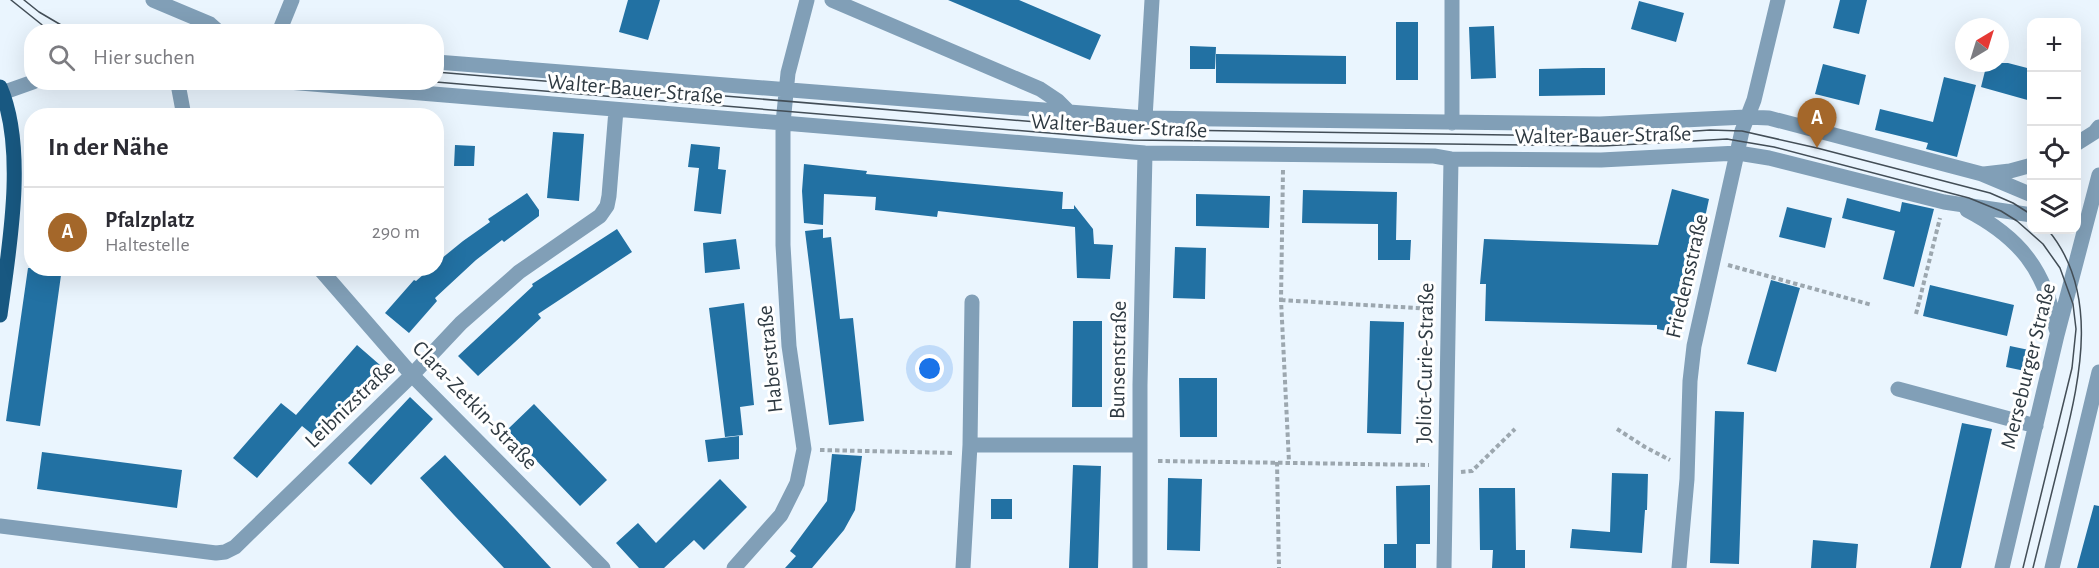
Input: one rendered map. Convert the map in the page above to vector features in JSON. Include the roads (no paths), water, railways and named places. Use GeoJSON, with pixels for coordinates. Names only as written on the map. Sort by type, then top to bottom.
{"type":"FeatureCollection","features":[{"type":"Feature","properties":{"kind":"main road"},"geometry":{"type":"LineString","coordinates":[[0,315],[12,225],[14,157],[12,123],[1,90]]}},
{"type":"Feature","properties":{"kind":"street"},"geometry":{"type":"LineString","coordinates":[[153,0],[205,24]]}},
{"type":"Feature","properties":{"kind":"street"},"geometry":{"type":"LineString","coordinates":[[282,24],[292,0]]}},
{"type":"Feature","properties":{"kind":"street","name":"Haberstraße"},"geometry":{"type":"LineString","coordinates":[[734,568],[781,514],[797,483],[804,449],[788,335],[783,244],[783,123],[788,73],[807,0]]}},
{"type":"Feature","properties":{"kind":"street"},"geometry":{"type":"LineString","coordinates":[[832,0],[1040,89],[1058,100],[1070,113]]}},
{"type":"Feature","properties":{"kind":"street"},"geometry":{"type":"LineString","coordinates":[[1145,118],[1152,0]]}},
{"type":"Feature","properties":{"kind":"street"},"geometry":{"type":"LineString","coordinates":[[1452,0],[1452,123]]}},
{"type":"Feature","properties":{"kind":"street","name":"Friedensstraße"},"geometry":{"type":"LineString","coordinates":[[1679,568],[1687,478],[1690,381],[1694,346],[1737,153],[1746,117],[1754,100],[1778,0]]}},
{"type":"Feature","properties":{"kind":"street","name":"Walter-Bauer-Straße"},"geometry":{"type":"LineString","coordinates":[[444,63],[1145,118],[1600,124],[1746,117],[1769,118],[1982,174]]}},
{"type":"Feature","properties":{"kind":"street"},"geometry":{"type":"LineString","coordinates":[[1,90],[24,84]]}},
{"type":"Feature","properties":{"kind":"street"},"geometry":{"type":"LineString","coordinates":[[178,90],[182,108]]}},
{"type":"Feature","properties":{"kind":"street","name":"Walter-Bauer-Straße"},"geometry":{"type":"LineString","coordinates":[[382,90],[1145,153],[1601,160],[1737,153],[1769,158],[1944,202]]}},
{"type":"Feature","properties":{"kind":"street","name":"Leibnizstraße"},"geometry":{"type":"LineString","coordinates":[[0,525],[216,553],[235,547],[412,375],[460,323],[519,272],[600,216],[607,206],[609,196],[616,110]]}},
{"type":"Feature","properties":{"kind":"street"},"geometry":{"type":"LineString","coordinates":[[2081,141],[2099,127]]}},
{"type":"Feature","properties":{"kind":"street","name":"Bunsenstraße"},"geometry":{"type":"LineString","coordinates":[[1140,568],[1140,385],[1145,153]]}},
{"type":"Feature","properties":{"kind":"street","name":"Joliot-Curie-Straße"},"geometry":{"type":"LineString","coordinates":[[1444,568],[1451,159]]}},
{"type":"Feature","properties":{"kind":"street"},"geometry":{"type":"LineString","coordinates":[[1982,174],[2010,171],[2027,166]]}},
{"type":"Feature","properties":{"kind":"street"},"geometry":{"type":"LineString","coordinates":[[1982,174],[2027,193]]}},
{"type":"Feature","properties":{"kind":"street","name":"Merseburger Straße"},"geometry":{"type":"LineString","coordinates":[[2002,568],[2085,221],[2099,175]]}},
{"type":"Feature","properties":{"kind":"street"},"geometry":{"type":"LineString","coordinates":[[1944,202],[2027,213]]}},
{"type":"Feature","properties":{"kind":"street"},"geometry":{"type":"LineString","coordinates":[[1944,202],[1988,222],[2019,246],[2033,263],[2043,281],[2053,306],[2057,335]]}},
{"type":"Feature","properties":{"kind":"street","name":"Clara-Zetkin-Straße"},"geometry":{"type":"LineString","coordinates":[[326,276],[412,375],[603,568]]}},
{"type":"Feature","properties":{"kind":"street"},"geometry":{"type":"LineString","coordinates":[[963,568],[970,449],[972,302]]}},
{"type":"Feature","properties":{"kind":"street"},"geometry":{"type":"LineString","coordinates":[[2052,568],[2099,372]]}},
{"type":"Feature","properties":{"kind":"street"},"geometry":{"type":"LineString","coordinates":[[1898,389],[2036,426]]}},
{"type":"Feature","properties":{"kind":"street"},"geometry":{"type":"LineString","coordinates":[[970,449],[1140,453]]}},
{"type":"Feature","properties":{"kind":"tram line"},"geometry":{"type":"LineString","coordinates":[[11,0],[41,24]]}},
{"type":"Feature","properties":{"kind":"tram line"},"geometry":{"type":"LineString","coordinates":[[24,0],[59,24]]}},
{"type":"Feature","properties":{"kind":"tram line"},"geometry":{"type":"LineString","coordinates":[[444,73],[1097,127],[1577,136],[1710,130],[1742,131],[1990,193],[2027,212]]}},
{"type":"Feature","properties":{"kind":"tram line"},"geometry":{"type":"LineString","coordinates":[[444,83],[1133,140],[1603,146],[1727,139],[1774,147],[1969,198],[2001,211],[2017,221],[2043,244],[2060,268],[2073,304],[2076,329],[2072,368],[2023,568]]}},
{"type":"Feature","properties":{"kind":"tram line"},"geometry":{"type":"LineString","coordinates":[[2033,568],[2070,420],[2080,363],[2080,306],[2074,280],[2064,254],[2051,234]]}},
{"type":"Feature","properties":{"kind":"place","name":"Pfalzplatz"},"geometry":{"type":"Point","coordinates":[1817,148]}}]}
